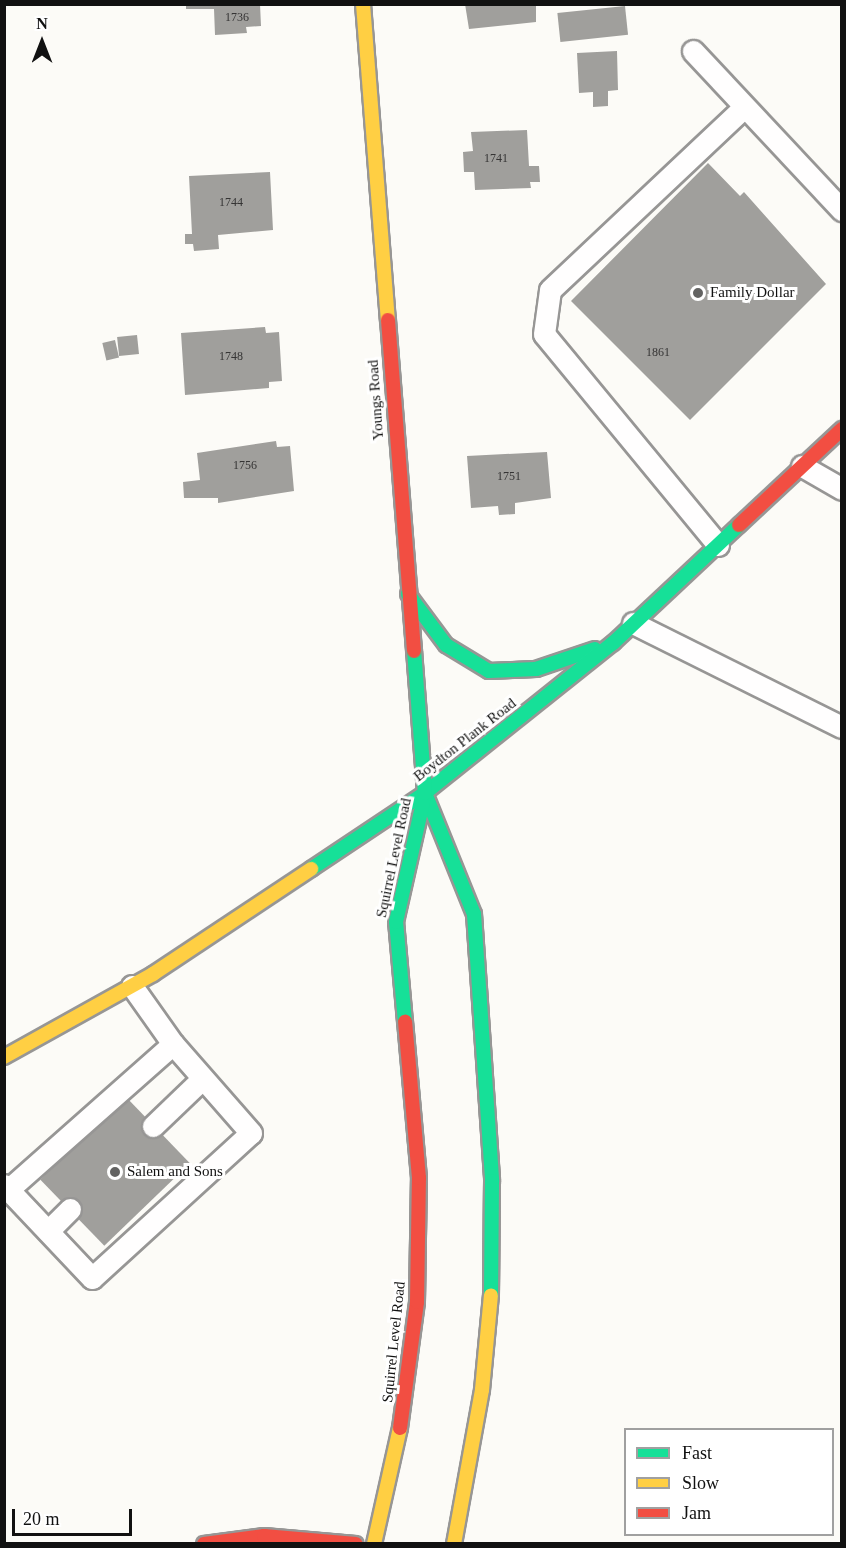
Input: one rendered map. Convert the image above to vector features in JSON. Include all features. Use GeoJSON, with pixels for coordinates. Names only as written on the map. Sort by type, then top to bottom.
{"type":"FeatureCollection","features":[{"type":"Feature","properties":{"kind":"main road","name":"Youngs Road"},"geometry":{"type":"LineString","coordinates":[[363,4],[424,793]]}},
{"type":"Feature","properties":{"kind":"main road","name":"Boydton Plank Road"},"geometry":{"type":"LineString","coordinates":[[4,1057],[132,986],[424,793],[613,643],[842,429]]}},
{"type":"Feature","properties":{"kind":"main road"},"geometry":{"type":"LineString","coordinates":[[408,594],[446,645],[489,671],[536,669],[613,643]]}},
{"type":"Feature","properties":{"kind":"main road","name":"Squirrel Level Road"},"geometry":{"type":"LineString","coordinates":[[374,1544],[401,1422],[417,1302],[417,1156],[396,922],[424,793]]}},
{"type":"Feature","properties":{"kind":"main road","name":"Squirrel Level Road"},"geometry":{"type":"LineString","coordinates":[[424,793],[474,914],[492,1181],[483,1378],[469,1483],[454,1544]]}},
{"type":"Feature","properties":{"kind":"main road"},"geometry":{"type":"LineString","coordinates":[[204,1544],[264,1536],[356,1544]]}},
{"type":"Feature","properties":{"kind":"lane"},"geometry":{"type":"LineString","coordinates":[[693,51],[842,210]]}},
{"type":"Feature","properties":{"kind":"lane"},"geometry":{"type":"LineString","coordinates":[[718,545],[544,334],[550,290],[744,106]]}},
{"type":"Feature","properties":{"kind":"lane"},"geometry":{"type":"LineString","coordinates":[[802,466],[842,489]]}},
{"type":"Feature","properties":{"kind":"lane"},"geometry":{"type":"LineString","coordinates":[[633,623],[842,727]]}},
{"type":"Feature","properties":{"kind":"lane"},"geometry":{"type":"LineString","coordinates":[[132,986],[173,1044],[251,1133],[92,1278],[7,1187],[173,1044]]}},
{"type":"Feature","properties":{"kind":"lane"},"geometry":{"type":"LineString","coordinates":[[153,1126],[202,1079]]}},
{"type":"Feature","properties":{"kind":"lane"},"geometry":{"type":"LineString","coordinates":[[48,1231],[70,1209]]}},
{"type":"Feature","properties":{"kind":"building"},"geometry":{"type":"Polygon","coordinates":[[[186,4],[260,4],[261,26],[246,27],[247,33],[215,35],[214,9],[186,9],[186,4]]]}},
{"type":"Feature","properties":{"kind":"building"},"geometry":{"type":"Polygon","coordinates":[[[465,4],[536,4],[536,22],[469,29],[465,4]]]}},
{"type":"Feature","properties":{"kind":"building"},"geometry":{"type":"Polygon","coordinates":[[[625,6],[628,35],[560,42],[557,13],[625,6]]]}},
{"type":"Feature","properties":{"kind":"building"},"geometry":{"type":"Polygon","coordinates":[[[617,51],[618,90],[608,91],[608,106],[593,107],[593,92],[579,93],[577,53],[617,51]]]}},
{"type":"Feature","properties":{"kind":"building"},"geometry":{"type":"Polygon","coordinates":[[[527,130],[529,166],[539,166],[540,182],[530,182],[531,188],[475,190],[474,172],[464,172],[463,152],[473,151],[471,132],[527,130]]]}},
{"type":"Feature","properties":{"kind":"building","name":"Family Dollar"},"geometry":{"type":"Polygon","coordinates":[[[708,163],[740,196],[744,192],[826,284],[690,420],[571,301],[708,163]]]}},
{"type":"Feature","properties":{"kind":"building"},"geometry":{"type":"Polygon","coordinates":[[[270,172],[273,230],[218,235],[219,249],[194,251],[193,244],[185,244],[185,234],[192,234],[189,176],[270,172]]]}},
{"type":"Feature","properties":{"kind":"building"},"geometry":{"type":"Polygon","coordinates":[[[265,327],[266,333],[279,332],[282,381],[269,382],[269,388],[185,395],[181,333],[265,327]]]}},
{"type":"Feature","properties":{"kind":"building"},"geometry":{"type":"Polygon","coordinates":[[[137,335],[139,354],[119,356],[117,337],[137,335]]]}},
{"type":"Feature","properties":{"kind":"building"},"geometry":{"type":"Polygon","coordinates":[[[115,340],[119,358],[106,360],[102,343],[115,340]]]}},
{"type":"Feature","properties":{"kind":"building"},"geometry":{"type":"Polygon","coordinates":[[[276,441],[277,447],[290,446],[294,491],[218,503],[218,498],[184,498],[183,482],[200,480],[197,453],[276,441]]]}},
{"type":"Feature","properties":{"kind":"building"},"geometry":{"type":"Polygon","coordinates":[[[547,452],[551,498],[515,503],[515,514],[499,515],[498,506],[471,508],[467,456],[547,452]]]}},
{"type":"Feature","properties":{"kind":"building","name":"Salem and Sons"},"geometry":{"type":"Polygon","coordinates":[[[126,1097],[190,1163],[104,1246],[40,1180],[126,1097]]]}},
{"type":"Feature","properties":{"kind":"traffic: fast"},"geometry":{"type":"LineString","coordinates":[[311,869],[425,793],[613,643],[739,525]]}},
{"type":"Feature","properties":{"kind":"traffic: fast"},"geometry":{"type":"LineString","coordinates":[[408,594],[446,645],[489,671],[536,669],[595,649]]}},
{"type":"Feature","properties":{"kind":"traffic: fast"},"geometry":{"type":"LineString","coordinates":[[405,1022],[396,922],[425,793],[414,651]]}},
{"type":"Feature","properties":{"kind":"traffic: fast"},"geometry":{"type":"LineString","coordinates":[[425,793],[474,914],[492,1181],[491,1295]]}},
{"type":"Feature","properties":{"kind":"traffic: slow"},"geometry":{"type":"LineString","coordinates":[[363,4],[388,320]]}},
{"type":"Feature","properties":{"kind":"traffic: slow"},"geometry":{"type":"LineString","coordinates":[[4,1057],[153,974],[311,869]]}},
{"type":"Feature","properties":{"kind":"traffic: slow"},"geometry":{"type":"LineString","coordinates":[[454,1544],[482,1390],[491,1295]]}},
{"type":"Feature","properties":{"kind":"traffic: slow"},"geometry":{"type":"LineString","coordinates":[[374,1544],[400,1428]]}},
{"type":"Feature","properties":{"kind":"traffic: jam"},"geometry":{"type":"LineString","coordinates":[[388,320],[414,651]]}},
{"type":"Feature","properties":{"kind":"traffic: jam"},"geometry":{"type":"LineString","coordinates":[[739,525],[842,429]]}},
{"type":"Feature","properties":{"kind":"traffic: jam"},"geometry":{"type":"LineString","coordinates":[[400,1428],[417,1302],[419,1178],[405,1022]]}},
{"type":"Feature","properties":{"kind":"traffic: jam"},"geometry":{"type":"LineString","coordinates":[[204,1544],[264,1536],[356,1544]]}},
{"type":"Feature","properties":{"kind":"place","name":"Family Dollar"},"geometry":{"type":"Point","coordinates":[698,293]}},
{"type":"Feature","properties":{"kind":"place","name":"Salem and Sons"},"geometry":{"type":"Point","coordinates":[115,1172]}}]}
